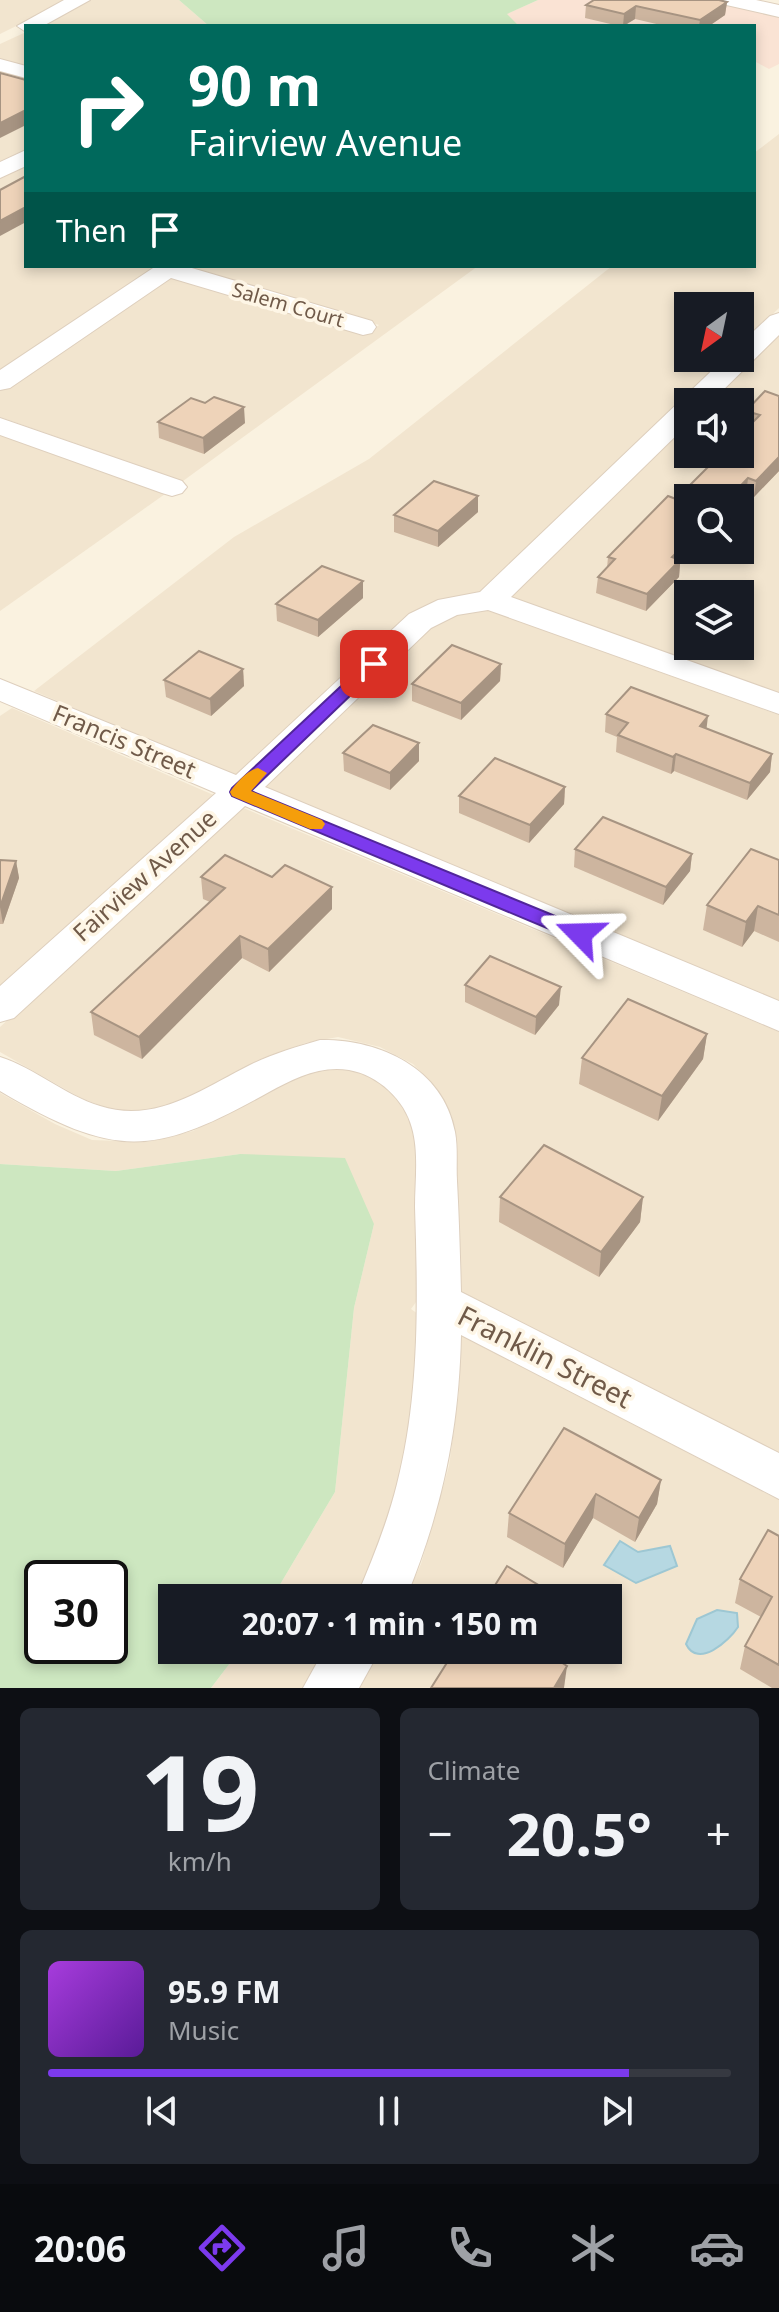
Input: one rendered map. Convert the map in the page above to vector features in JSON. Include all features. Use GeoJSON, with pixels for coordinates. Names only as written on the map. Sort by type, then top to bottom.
{"type":"FeatureCollection","features":[{"type":"Feature","properties":{"kind":"street"},"geometry":{"type":"LineString","coordinates":[[30,24],[80,0]]}},
{"type":"Feature","properties":{"kind":"street"},"geometry":{"type":"LineString","coordinates":[[729,0],[779,11]]}},
{"type":"Feature","properties":{"kind":"street"},"geometry":{"type":"LineString","coordinates":[[0,65],[24,71]]}},
{"type":"Feature","properties":{"kind":"street"},"geometry":{"type":"LineString","coordinates":[[0,171],[24,158]]}},
{"type":"Feature","properties":{"kind":"street"},"geometry":{"type":"LineString","coordinates":[[0,382],[170,268]]}},
{"type":"Feature","properties":{"kind":"street","name":"Salem Court"},"geometry":{"type":"LineString","coordinates":[[170,268],[363,327]]}},
{"type":"Feature","properties":{"kind":"street"},"geometry":{"type":"LineString","coordinates":[[710,388],[779,321]]}},
{"type":"Feature","properties":{"kind":"street"},"geometry":{"type":"LineString","coordinates":[[674,423],[490,600],[779,704]]}},
{"type":"Feature","properties":{"kind":"street"},"geometry":{"type":"LineString","coordinates":[[0,426],[172,487]]}},
{"type":"Feature","properties":{"kind":"street","name":"Fairview Avenue"},"geometry":{"type":"LineString","coordinates":[[0,1008],[239,792],[420,621],[449,607],[490,600]]}},
{"type":"Feature","properties":{"kind":"street","name":"Francis Street"},"geometry":{"type":"LineString","coordinates":[[0,689],[779,1017]]}},
{"type":"Feature","properties":{"kind":"street","name":"Franklin Street"},"geometry":{"type":"LineString","coordinates":[[0,1072],[69,1111],[104,1125],[151,1126],[191,1116],[312,1055],[338,1052],[369,1059],[398,1074],[423,1100],[434,1131],[439,1302],[779,1477]]}},
{"type":"Feature","properties":{"kind":"street"},"geometry":{"type":"LineString","coordinates":[[387,1584],[399,1559],[428,1466],[438,1391],[439,1302]]}},
{"type":"Feature","properties":{"kind":"street"},"geometry":{"type":"LineString","coordinates":[[329,1688],[345,1664]]}},
{"type":"Feature","properties":{"kind":"shaded area"},"geometry":{"type":"Polygon","coordinates":[[[0,0],[69,0],[0,34],[0,0]]]}},
{"type":"Feature","properties":{"kind":"shaded area"},"geometry":{"type":"Polygon","coordinates":[[[90,0],[179,0],[207,24],[41,24],[90,0]]]}},
{"type":"Feature","properties":{"kind":"shaded area"},"geometry":{"type":"Polygon","coordinates":[[[538,0],[710,0],[779,15],[779,64],[769,69],[756,62],[756,24],[517,24],[506,14],[538,0]]]}},
{"type":"Feature","properties":{"kind":"shaded area"},"geometry":{"type":"Polygon","coordinates":[[[24,33],[24,66],[0,60],[0,44],[24,33]]]}},
{"type":"Feature","properties":{"kind":"shaded area"},"geometry":{"type":"Polygon","coordinates":[[[0,70],[24,76],[24,151],[0,164],[0,70]]]}},
{"type":"Feature","properties":{"kind":"shaded area"},"geometry":{"type":"Polygon","coordinates":[[[779,134],[779,308],[754,332],[754,292],[674,292],[674,372],[712,372],[696,388],[674,388],[674,409],[481,593],[446,599],[236,777],[34,691],[234,537],[369,459],[609,268],[756,268],[756,151],[779,134]]]}},
{"type":"Feature","properties":{"kind":"shaded area"},"geometry":{"type":"Polygon","coordinates":[[[24,164],[24,268],[157,268],[0,373],[0,178],[24,164]]]}},
{"type":"Feature","properties":{"kind":"shaded area"},"geometry":{"type":"Polygon","coordinates":[[[193,268],[475,268],[183,481],[0,417],[0,391],[169,277],[366,335],[379,325],[193,268]]]}},
{"type":"Feature","properties":{"kind":"shaded area"},"geometry":{"type":"Polygon","coordinates":[[[779,334],[779,693],[687,660],[754,660],[754,580],[674,580],[674,656],[510,597],[674,437],[674,468],[754,468],[754,388],[724,388],[740,372],[754,372],[754,359],[779,334]]]}},
{"type":"Feature","properties":{"kind":"shaded area"},"geometry":{"type":"Polygon","coordinates":[[[0,435],[165,494],[0,611],[0,435]]]}},
{"type":"Feature","properties":{"kind":"shaded area"},"geometry":{"type":"Polygon","coordinates":[[[487,610],[779,715],[779,1001],[261,788],[430,627],[454,615],[487,610]]]}},
{"type":"Feature","properties":{"kind":"shaded area"},"geometry":{"type":"Polygon","coordinates":[[[12,708],[216,796],[0,990],[0,716],[12,708]]]}},
{"type":"Feature","properties":{"kind":"shaded area"},"geometry":{"type":"Polygon","coordinates":[[[241,807],[779,1032],[779,1454],[460,1291],[452,1126],[438,1090],[413,1064],[380,1047],[338,1037],[305,1043],[275,1055],[186,1103],[152,1111],[112,1110],[81,1098],[0,1052],[0,1027],[241,807]]]}},
{"type":"Feature","properties":{"kind":"shaded area"},"geometry":{"type":"Polygon","coordinates":[[[335,1066],[359,1072],[384,1085],[406,1108],[415,1135],[419,1298],[411,1309],[418,1314],[417,1391],[406,1463],[378,1554],[363,1584],[280,1584],[335,1492],[354,1308],[374,1224],[240,1154],[116,1171],[0,1164],[0,1093],[55,1124],[92,1140],[147,1142],[193,1131],[315,1069],[335,1066]]]}},
{"type":"Feature","properties":{"kind":"shaded area"},"geometry":{"type":"Polygon","coordinates":[[[460,1335],[779,1500],[779,1688],[357,1688],[372,1664],[622,1664],[622,1584],[412,1584],[421,1564],[449,1466],[459,1392],[460,1335]]]}},
{"type":"Feature","properties":{"kind":"shaded area"},"geometry":{"type":"Polygon","coordinates":[[[229,1664],[318,1664],[302,1688],[211,1688],[229,1664]]]}},
{"type":"Feature","properties":{"kind":"green space"},"geometry":{"type":"Polygon","coordinates":[[[179,0],[538,0],[507,14],[517,24],[207,24],[179,0]]]}},
{"type":"Feature","properties":{"kind":"green space"},"geometry":{"type":"Polygon","coordinates":[[[240,1154],[345,1158],[374,1224],[354,1308],[335,1492],[280,1584],[158,1584],[158,1664],[229,1664],[211,1688],[0,1688],[0,1164],[116,1171],[240,1154]]]}},
{"type":"Feature","properties":{"kind":"water"},"geometry":{"type":"Polygon","coordinates":[[[620,1541],[638,1552],[670,1546],[677,1566],[636,1583],[604,1565],[620,1541]]]}},
{"type":"Feature","properties":{"kind":"water"},"geometry":{"type":"Polygon","coordinates":[[[717,1610],[737,1613],[738,1627],[713,1650],[698,1654],[691,1651],[686,1644],[697,1619],[717,1610]]]}},
{"type":"Feature","properties":{"kind":"building"},"geometry":{"type":"Polygon","coordinates":[[[594,0],[727,2],[700,20],[636,6],[624,14],[586,5],[594,0]]]}},
{"type":"Feature","properties":{"kind":"building"},"geometry":{"type":"Polygon","coordinates":[[[0,73],[24,79],[24,111],[0,123],[0,73]]]}},
{"type":"Feature","properties":{"kind":"building"},"geometry":{"type":"Polygon","coordinates":[[[24,177],[24,208],[0,221],[0,190],[24,177]]]}},
{"type":"Feature","properties":{"kind":"building"},"geometry":{"type":"Polygon","coordinates":[[[765,391],[779,396],[779,457],[756,481],[748,478],[742,484],[691,484],[707,468],[754,468],[754,421],[760,415],[754,413],[754,403],[765,391]]]}},
{"type":"Feature","properties":{"kind":"building"},"geometry":{"type":"Polygon","coordinates":[[[214,397],[244,407],[203,438],[158,422],[191,398],[205,403],[214,397]]]}},
{"type":"Feature","properties":{"kind":"building"},"geometry":{"type":"Polygon","coordinates":[[[434,481],[478,496],[438,531],[394,515],[434,481]]]}},
{"type":"Feature","properties":{"kind":"building"},"geometry":{"type":"Polygon","coordinates":[[[668,496],[674,498],[672,557],[676,564],[647,594],[598,577],[615,559],[608,557],[668,496]]]}},
{"type":"Feature","properties":{"kind":"building"},"geometry":{"type":"Polygon","coordinates":[[[322,566],[363,581],[318,620],[276,604],[322,566]]]}},
{"type":"Feature","properties":{"kind":"building"},"geometry":{"type":"Polygon","coordinates":[[[452,645],[501,664],[461,703],[412,684],[452,645]]]}},
{"type":"Feature","properties":{"kind":"building"},"geometry":{"type":"Polygon","coordinates":[[[199,651],[243,669],[210,699],[164,680],[199,651]]]}},
{"type":"Feature","properties":{"kind":"building"},"geometry":{"type":"Polygon","coordinates":[[[631,687],[708,716],[700,726],[772,754],[750,783],[618,735],[628,723],[606,714],[631,687]]]}},
{"type":"Feature","properties":{"kind":"building"},"geometry":{"type":"Polygon","coordinates":[[[373,725],[419,743],[390,773],[343,753],[373,725]]]}},
{"type":"Feature","properties":{"kind":"building"},"geometry":{"type":"Polygon","coordinates":[[[495,758],[565,787],[530,825],[459,796],[495,758]]]}},
{"type":"Feature","properties":{"kind":"building"},"geometry":{"type":"Polygon","coordinates":[[[603,817],[692,854],[666,887],[575,849],[603,817]]]}},
{"type":"Feature","properties":{"kind":"building"},"geometry":{"type":"Polygon","coordinates":[[[751,849],[779,860],[779,915],[758,906],[746,922],[707,905],[751,849]]]}},
{"type":"Feature","properties":{"kind":"building"},"geometry":{"type":"Polygon","coordinates":[[[225,855],[272,877],[285,865],[332,887],[268,949],[240,936],[139,1037],[91,1012],[225,888],[201,877],[225,855]]]}},
{"type":"Feature","properties":{"kind":"building"},"geometry":{"type":"Polygon","coordinates":[[[0,860],[16,861],[0,907],[0,860]]]}},
{"type":"Feature","properties":{"kind":"building"},"geometry":{"type":"Polygon","coordinates":[[[490,956],[561,987],[536,1017],[465,985],[490,956]]]}},
{"type":"Feature","properties":{"kind":"building"},"geometry":{"type":"Polygon","coordinates":[[[628,999],[707,1034],[662,1096],[582,1058],[628,999]]]}},
{"type":"Feature","properties":{"kind":"building"},"geometry":{"type":"Polygon","coordinates":[[[544,1145],[643,1197],[601,1252],[500,1197],[544,1145]]]}},
{"type":"Feature","properties":{"kind":"building"},"geometry":{"type":"Polygon","coordinates":[[[564,1428],[661,1480],[639,1518],[596,1494],[565,1544],[509,1513],[564,1428]]]}},
{"type":"Feature","properties":{"kind":"building"},"geometry":{"type":"Polygon","coordinates":[[[768,1530],[779,1536],[779,1665],[745,1646],[772,1597],[740,1579],[768,1530]]]}},
{"type":"Feature","properties":{"kind":"building"},"geometry":{"type":"Polygon","coordinates":[[[507,1566],[537,1584],[496,1584],[507,1566]]]}},
{"type":"Feature","properties":{"kind":"building"},"geometry":{"type":"Polygon","coordinates":[[[446,1664],[567,1666],[554,1688],[431,1688],[446,1664]]]}},
{"type":"Feature","properties":{"kind":"slow traffic"},"geometry":{"type":"LineString","coordinates":[[258,773],[239,792],[316,824]]}},
{"type":"Feature","properties":{"kind":"route"},"geometry":{"type":"LineString","coordinates":[[374,664],[239,792],[580,934]]}}]}
